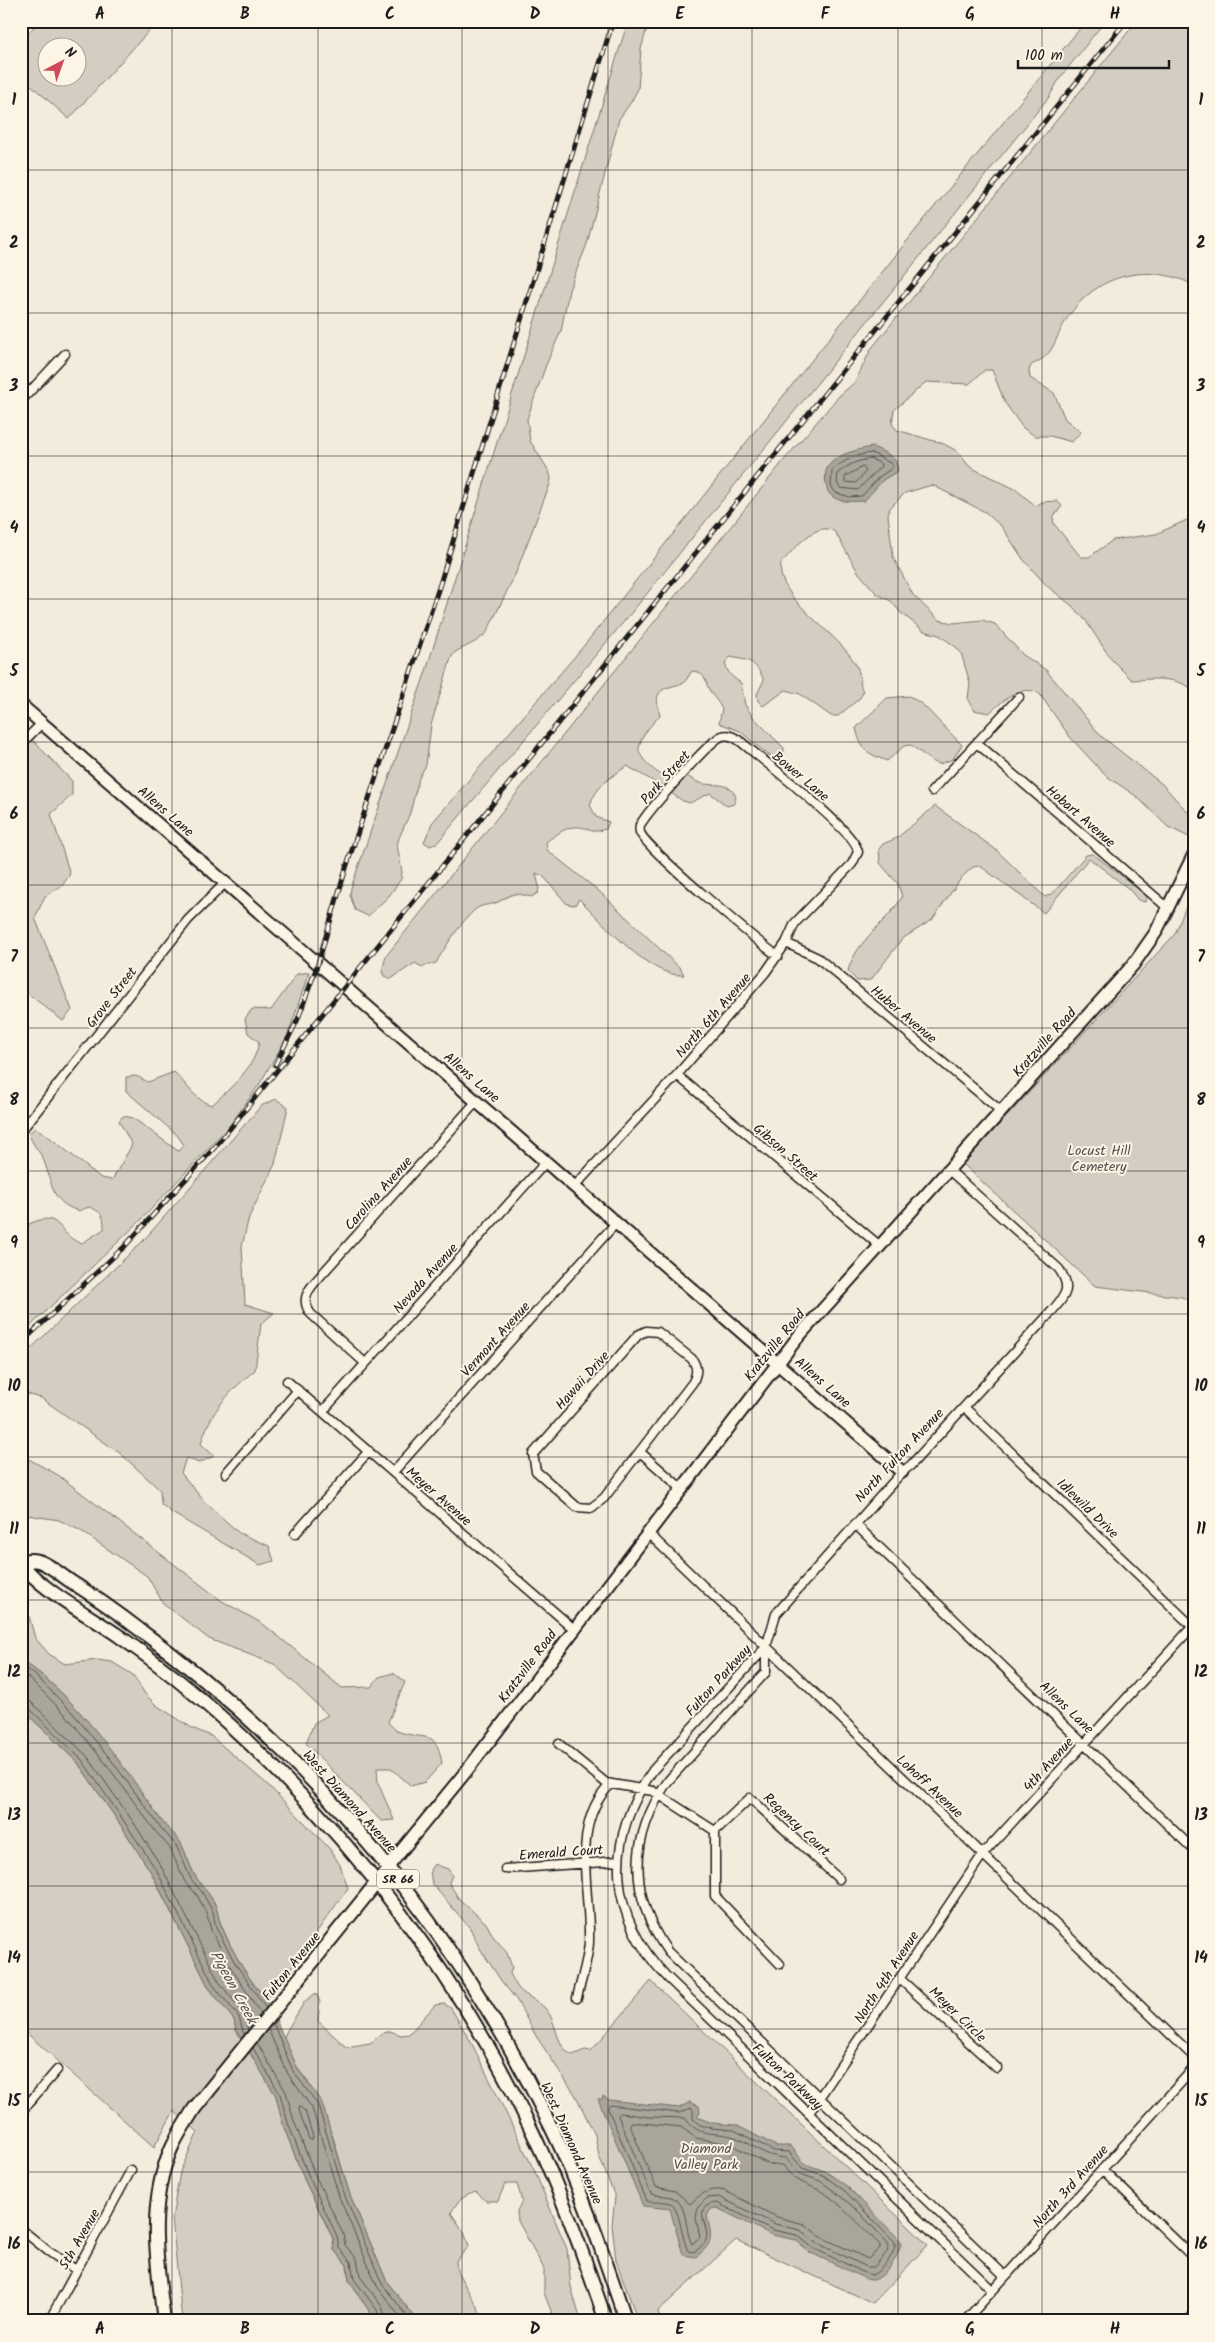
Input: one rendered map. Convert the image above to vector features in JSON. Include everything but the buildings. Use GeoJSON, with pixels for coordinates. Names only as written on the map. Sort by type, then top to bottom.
{"type":"FeatureCollection","features":[{"type":"Feature","properties":{"kind":"main road","name":"Allens Lane"},"geometry":{"type":"LineString","coordinates":[[21,705],[902,1472]]}},
{"type":"Feature","properties":{"kind":"main road","name":"Kratzville Road"},"geometry":{"type":"LineString","coordinates":[[388,1867],[468,1769],[778,1363],[821,1310],[1133,965],[1156,932],[1194,854]]}},
{"type":"Feature","properties":{"kind":"main road","name":"West Diamond Avenue"},"geometry":{"type":"LineString","coordinates":[[606,2321],[582,2249],[556,2185],[512,2091],[456,1994],[377,1882],[314,1808],[227,1723],[164,1670],[122,1638],[32,1578],[21,1562],[39,1560],[122,1616],[206,1681],[246,1715],[316,1783],[388,1867],[444,1941],[517,2060],[552,2129],[576,2183],[626,2321]]}},
{"type":"Feature","properties":{"kind":"main road","name":"Fulton Avenue"},"geometry":{"type":"LineString","coordinates":[[164,2321],[158,2277],[156,2216],[165,2166],[180,2132],[194,2109],[388,1867]]}},
{"type":"Feature","properties":{"kind":"street"},"geometry":{"type":"LineString","coordinates":[[21,401],[64,354]]}},
{"type":"Feature","properties":{"kind":"street"},"geometry":{"type":"LineString","coordinates":[[932,791],[978,744],[1019,697]]}},
{"type":"Feature","properties":{"kind":"street"},"geometry":{"type":"LineString","coordinates":[[21,744],[42,723]]}},
{"type":"Feature","properties":{"kind":"street","name":"Bower Lane"},"geometry":{"type":"LineString","coordinates":[[717,738],[728,736],[740,741],[845,830],[855,842],[858,852]]}},
{"type":"Feature","properties":{"kind":"street","name":"Park Street"},"geometry":{"type":"LineString","coordinates":[[717,738],[641,822],[640,835],[663,858],[778,956]]}},
{"type":"Feature","properties":{"kind":"street","name":"Hobart Avenue"},"geometry":{"type":"LineString","coordinates":[[978,744],[1168,908]]}},
{"type":"Feature","properties":{"kind":"street","name":"North 6th Avenue"},"geometry":{"type":"LineString","coordinates":[[574,1187],[677,1075],[766,973],[786,943],[795,923],[852,864],[858,852]]}},
{"type":"Feature","properties":{"kind":"street","name":"Grove Street"},"geometry":{"type":"LineString","coordinates":[[21,1131],[188,920],[225,883]]}},
{"type":"Feature","properties":{"kind":"street","name":"Huber Avenue"},"geometry":{"type":"LineString","coordinates":[[786,943],[818,958],[1002,1112]]}},
{"type":"Feature","properties":{"kind":"street","name":"Gibson Street"},"geometry":{"type":"LineString","coordinates":[[677,1075],[880,1246]]}},
{"type":"Feature","properties":{"kind":"street","name":"Carolina Avenue"},"geometry":{"type":"LineString","coordinates":[[365,1363],[311,1314],[305,1304],[308,1291],[477,1101]]}},
{"type":"Feature","properties":{"kind":"street","name":"Nevada Avenue"},"geometry":{"type":"LineString","coordinates":[[323,1411],[546,1162]]}},
{"type":"Feature","properties":{"kind":"street","name":"North Fulton Avenue"},"geometry":{"type":"LineString","coordinates":[[766,1647],[776,1614],[902,1472],[911,1465],[1052,1311],[1066,1291],[1066,1279],[1059,1269],[949,1170]]}},
{"type":"Feature","properties":{"kind":"street","name":"Vermont Avenue"},"geometry":{"type":"LineString","coordinates":[[393,1472],[616,1223]]}},
{"type":"Feature","properties":{"kind":"street","name":"Hawaii Drive"},"geometry":{"type":"LineString","coordinates":[[646,1331],[654,1331],[664,1335],[692,1359],[696,1370],[693,1382],[640,1452],[598,1504],[584,1509],[571,1502],[540,1476],[534,1467],[532,1458],[536,1450],[638,1335],[646,1331]]}},
{"type":"Feature","properties":{"kind":"street","name":"Meyer Avenue"},"geometry":{"type":"LineString","coordinates":[[287,1381],[574,1629]]}},
{"type":"Feature","properties":{"kind":"street"},"geometry":{"type":"LineString","coordinates":[[226,1473],[298,1390]]}},
{"type":"Feature","properties":{"kind":"street","name":"Idlewild Drive"},"geometry":{"type":"LineString","coordinates":[[964,1407],[1193,1626]]}},
{"type":"Feature","properties":{"kind":"street"},"geometry":{"type":"LineString","coordinates":[[295,1534],[369,1452]]}},
{"type":"Feature","properties":{"kind":"street"},"geometry":{"type":"LineString","coordinates":[[640,1452],[682,1489]]}},
{"type":"Feature","properties":{"kind":"street","name":"Allens Lane"},"geometry":{"type":"LineString","coordinates":[[855,1524],[1194,1850]]}},
{"type":"Feature","properties":{"kind":"street","name":"Lohoff Avenue"},"geometry":{"type":"LineString","coordinates":[[648,1533],[1194,2057]]}},
{"type":"Feature","properties":{"kind":"street","name":"4th Avenue"},"geometry":{"type":"LineString","coordinates":[[983,1854],[1193,1626]]}},
{"type":"Feature","properties":{"kind":"street","name":"Fulton Parkway"},"geometry":{"type":"LineString","coordinates":[[766,1647],[653,1770],[640,1789],[623,1831],[619,1861],[626,1913],[640,1944],[653,1963],[992,2290]]}},
{"type":"Feature","properties":{"kind":"street","name":"Fulton Parkway"},"geometry":{"type":"LineString","coordinates":[[766,1647],[766,1672],[668,1781],[658,1795],[641,1835],[638,1861],[644,1908],[656,1935],[681,1965],[1005,2276]]}},
{"type":"Feature","properties":{"kind":"street"},"geometry":{"type":"LineString","coordinates":[[559,1744],[599,1779],[611,1784],[640,1789],[658,1795],[715,1831],[715,1896],[780,1964]]}},
{"type":"Feature","properties":{"kind":"street"},"geometry":{"type":"LineString","coordinates":[[577,1998],[589,1943],[585,1862],[586,1845],[592,1814],[611,1784]]}},
{"type":"Feature","properties":{"kind":"street","name":"Regency Court"},"geometry":{"type":"LineString","coordinates":[[715,1831],[750,1798],[839,1879]]}},
{"type":"Feature","properties":{"kind":"street","name":"North 4th Avenue"},"geometry":{"type":"LineString","coordinates":[[809,2113],[983,1854]]}},
{"type":"Feature","properties":{"kind":"street","name":"Emerald Court"},"geometry":{"type":"LineString","coordinates":[[505,1869],[619,1861]]}},
{"type":"Feature","properties":{"kind":"street","name":"Meyer Circle"},"geometry":{"type":"LineString","coordinates":[[900,1979],[997,2068]]}},
{"type":"Feature","properties":{"kind":"street","name":"North 3rd Avenue"},"geometry":{"type":"LineString","coordinates":[[965,2321],[1194,2068]]}},
{"type":"Feature","properties":{"kind":"street"},"geometry":{"type":"LineString","coordinates":[[21,2112],[57,2070]]}},
{"type":"Feature","properties":{"kind":"street"},"geometry":{"type":"LineString","coordinates":[[1102,2169],[1194,2258]]}},
{"type":"Feature","properties":{"kind":"street","name":"5th Avenue"},"geometry":{"type":"LineString","coordinates":[[49,2321],[76,2270],[110,2213],[131,2170]]}},
{"type":"Feature","properties":{"kind":"street"},"geometry":{"type":"LineString","coordinates":[[21,2229],[76,2270]]}},
{"type":"Feature","properties":{"kind":"street"},"geometry":{"type":"LineString","coordinates":[[1188,2321],[1194,2314]]}},
{"type":"Feature","properties":{"kind":"green space"},"geometry":{"type":"Polygon","coordinates":[[[39,21],[158,21],[69,119],[21,76],[21,41],[39,21]]]}},
{"type":"Feature","properties":{"kind":"green space"},"geometry":{"type":"Polygon","coordinates":[[[628,21],[649,21],[641,49],[638,89],[619,119],[587,244],[569,290],[561,331],[546,365],[527,419],[530,441],[549,471],[550,484],[515,575],[486,634],[455,652],[451,658],[431,725],[426,765],[419,778],[410,813],[397,845],[402,872],[401,879],[389,896],[368,916],[355,910],[350,895],[351,888],[425,674],[628,21]]]}},
{"type":"Feature","properties":{"kind":"green space"},"geometry":{"type":"Polygon","coordinates":[[[1086,21],[1105,21],[1060,78],[1049,97],[632,612],[437,843],[430,846],[424,842],[432,823],[582,648],[923,221],[1086,21]]]}},
{"type":"Feature","properties":{"kind":"green space"},"geometry":{"type":"Polygon","coordinates":[[[1137,21],[1194,21],[1194,285],[1176,278],[1157,274],[1139,274],[1105,283],[1090,293],[1077,306],[1065,322],[1049,352],[1045,357],[1031,365],[1029,371],[1030,378],[1054,393],[1065,419],[1081,432],[1072,442],[1050,436],[1035,436],[1023,428],[1005,403],[992,370],[985,370],[969,384],[926,382],[894,410],[892,424],[897,430],[944,444],[957,451],[970,467],[1015,489],[1036,506],[1042,502],[1057,501],[1062,506],[1053,517],[1054,524],[1081,557],[1089,557],[1113,540],[1156,534],[1189,519],[1194,519],[1194,690],[1172,680],[1132,680],[1111,659],[1086,621],[1071,605],[1047,586],[1023,559],[1002,527],[985,512],[932,485],[905,493],[890,508],[888,515],[893,557],[913,595],[939,620],[953,623],[982,620],[995,624],[1023,655],[1046,670],[1101,736],[1162,784],[1194,819],[1194,834],[1189,837],[1168,827],[1136,796],[1105,775],[1070,737],[1039,693],[1031,691],[1018,692],[989,713],[974,710],[968,698],[970,683],[961,653],[956,647],[939,635],[924,631],[900,612],[891,601],[877,594],[858,572],[835,532],[828,529],[820,530],[806,538],[781,563],[781,576],[788,589],[805,611],[838,642],[855,663],[863,692],[860,698],[838,716],[831,716],[800,694],[786,690],[763,706],[758,701],[757,694],[764,680],[757,669],[751,662],[730,657],[725,663],[731,675],[741,683],[745,705],[753,717],[784,748],[784,755],[777,758],[767,754],[740,731],[719,723],[721,706],[711,693],[702,675],[692,671],[684,683],[665,689],[658,695],[660,715],[644,734],[639,752],[649,765],[663,776],[670,777],[682,772],[700,783],[721,785],[729,788],[736,797],[734,804],[727,806],[710,793],[690,803],[683,801],[671,793],[663,792],[653,781],[627,766],[600,787],[590,805],[596,817],[609,822],[606,829],[593,831],[579,827],[570,828],[546,842],[547,850],[600,892],[681,969],[684,975],[670,974],[656,968],[627,947],[579,899],[575,905],[567,904],[543,876],[536,873],[539,887],[538,893],[531,897],[514,894],[496,903],[479,907],[462,924],[436,963],[422,967],[415,963],[391,979],[384,976],[382,971],[386,956],[785,459],[839,396],[855,382],[871,349],[1137,21]]]}},
{"type":"Feature","properties":{"kind":"green space"},"geometry":{"type":"Polygon","coordinates":[[[909,696],[922,704],[962,745],[953,759],[940,764],[933,762],[911,745],[904,746],[887,761],[869,753],[862,746],[856,728],[887,698],[909,696]]]}},
{"type":"Feature","properties":{"kind":"green space"},"geometry":{"type":"Polygon","coordinates":[[[21,728],[72,781],[72,795],[51,814],[70,874],[62,886],[45,896],[35,918],[72,1010],[63,1021],[21,988],[21,728]]]}},
{"type":"Feature","properties":{"kind":"green space"},"geometry":{"type":"Polygon","coordinates":[[[935,806],[995,849],[1045,897],[1053,893],[1086,855],[1093,854],[1147,895],[1145,902],[1138,900],[1129,889],[1089,858],[1044,913],[980,866],[973,867],[962,877],[932,920],[902,939],[871,980],[857,981],[848,971],[852,960],[864,941],[888,916],[902,897],[898,884],[880,863],[879,849],[883,844],[897,838],[935,806]]]}},
{"type":"Feature","properties":{"kind":"green space","name":"Locust Hill Cemetery"},"geometry":{"type":"Polygon","coordinates":[[[1194,886],[1194,1304],[1182,1297],[1095,1286],[963,1164],[1175,934],[1194,886]]]}},
{"type":"Feature","properties":{"kind":"green space"},"geometry":{"type":"Polygon","coordinates":[[[309,972],[288,1035],[259,1085],[230,1125],[140,1221],[21,1335],[21,1267],[27,1258],[24,1239],[29,1224],[48,1219],[54,1221],[74,1240],[82,1243],[104,1229],[103,1217],[97,1211],[89,1207],[78,1211],[69,1207],[57,1197],[51,1185],[44,1161],[29,1133],[35,1128],[44,1133],[101,1178],[112,1180],[132,1145],[119,1121],[123,1116],[133,1118],[178,1151],[184,1145],[177,1135],[126,1091],[126,1077],[136,1076],[148,1082],[174,1072],[196,1096],[212,1105],[241,1077],[257,1051],[259,1042],[248,1033],[245,1019],[252,1009],[271,1010],[297,974],[309,972]]]}},
{"type":"Feature","properties":{"kind":"green space"},"geometry":{"type":"Polygon","coordinates":[[[276,1099],[288,1107],[275,1164],[249,1217],[242,1246],[245,1304],[274,1313],[261,1324],[255,1370],[222,1402],[205,1432],[201,1444],[214,1456],[199,1463],[186,1458],[181,1473],[204,1501],[239,1533],[269,1546],[274,1561],[260,1565],[172,1513],[161,1504],[160,1490],[121,1454],[41,1398],[21,1392],[21,1358],[143,1241],[261,1106],[276,1099]]]}},
{"type":"Feature","properties":{"kind":"green space"},"geometry":{"type":"Polygon","coordinates":[[[21,1455],[58,1475],[222,1601],[263,1624],[342,1688],[371,1687],[379,1677],[393,1673],[405,1682],[388,1722],[398,1731],[433,1740],[440,1752],[442,1763],[425,1782],[411,1786],[391,1768],[377,1768],[378,1783],[394,1820],[381,1821],[306,1743],[314,1723],[328,1715],[274,1664],[209,1639],[163,1603],[147,1576],[81,1531],[59,1520],[21,1514],[21,1455]]]}},
{"type":"Feature","properties":{"kind":"green space"},"geometry":{"type":"Polygon","coordinates":[[[21,1609],[29,1616],[35,1638],[49,1654],[65,1664],[97,1660],[112,1662],[133,1675],[145,1694],[156,1705],[192,1728],[211,1736],[268,1785],[329,1848],[340,1865],[348,1888],[274,1992],[266,1997],[253,1983],[235,1955],[221,1924],[214,1902],[196,1877],[178,1840],[163,1823],[115,1755],[60,1692],[21,1660],[21,1609]]]}},
{"type":"Feature","properties":{"kind":"green space"},"geometry":{"type":"Polygon","coordinates":[[[21,1708],[78,1763],[152,1874],[209,1988],[234,2020],[236,2030],[276,2096],[283,2125],[304,2179],[333,2239],[334,2250],[347,2265],[349,2281],[376,2321],[182,2321],[172,2218],[180,2172],[198,2132],[174,2111],[154,2147],[21,2028],[21,1708]]]}},
{"type":"Feature","properties":{"kind":"green space","name":"Diamond Valley Park"},"geometry":{"type":"Polygon","coordinates":[[[434,1864],[448,1869],[452,1875],[449,1883],[459,1899],[486,1923],[493,1936],[507,1953],[512,1967],[510,1974],[517,1986],[545,2008],[563,2047],[572,2055],[585,2050],[591,2051],[651,1981],[928,2245],[873,2303],[736,2240],[658,2311],[660,2321],[638,2321],[616,2260],[612,2225],[615,2197],[599,2156],[595,2135],[576,2096],[536,2036],[516,1999],[502,1982],[479,1947],[470,1928],[432,1884],[430,1870],[434,1864]]]}},
{"type":"Feature","properties":{"kind":"green space"},"geometry":{"type":"Polygon","coordinates":[[[316,1993],[320,2002],[318,2021],[346,2047],[370,2043],[383,2033],[390,2031],[401,2035],[409,2034],[435,2005],[444,2004],[451,2008],[472,2044],[535,2172],[567,2249],[571,2287],[581,2321],[555,2321],[544,2293],[544,2269],[518,2221],[517,2211],[522,2201],[517,2184],[505,2184],[498,2201],[486,2201],[476,2192],[467,2195],[461,2200],[451,2213],[464,2232],[469,2246],[456,2261],[457,2271],[485,2321],[418,2321],[387,2282],[350,2195],[333,2137],[308,2082],[298,2069],[286,2045],[284,2037],[287,2030],[305,2001],[316,1993]]]}},
{"type":"Feature","properties":{"kind":"water"},"geometry":{"type":"Polygon","coordinates":[[[873,447],[888,454],[896,461],[898,471],[883,480],[864,501],[845,501],[831,495],[825,478],[827,468],[831,463],[848,453],[873,447]]]}},
{"type":"Feature","properties":{"kind":"water","name":"Pigeon Creek"},"geometry":{"type":"Polygon","coordinates":[[[21,1660],[61,1692],[80,1712],[115,1755],[163,1823],[181,1843],[194,1874],[214,1902],[221,1924],[235,1955],[253,1983],[266,1997],[298,2069],[322,2103],[350,2195],[387,2282],[418,2321],[376,2321],[349,2281],[347,2265],[334,2250],[333,2238],[304,2179],[283,2125],[276,2096],[236,2030],[234,2020],[209,1988],[152,1874],[78,1763],[21,1708],[21,1660]]]}},
{"type":"Feature","properties":{"kind":"water"},"geometry":{"type":"Polygon","coordinates":[[[603,2096],[609,2100],[679,2108],[690,2102],[699,2106],[700,2112],[697,2117],[712,2123],[736,2125],[776,2146],[791,2146],[805,2164],[825,2171],[848,2187],[895,2235],[901,2242],[895,2259],[882,2276],[877,2279],[868,2279],[809,2252],[796,2240],[772,2235],[717,2208],[711,2209],[707,2216],[710,2239],[706,2248],[696,2257],[683,2255],[670,2209],[643,2206],[598,2099],[602,2099],[603,2096]]]}},
{"type":"Feature","properties":{"kind":"railway"},"geometry":{"type":"LineString","coordinates":[[275,1065],[298,1019],[318,963],[346,868],[439,587],[613,21]]}},
{"type":"Feature","properties":{"kind":"railway"},"geometry":{"type":"LineString","coordinates":[[21,1343],[124,1247],[215,1147],[1126,21]]}}]}
